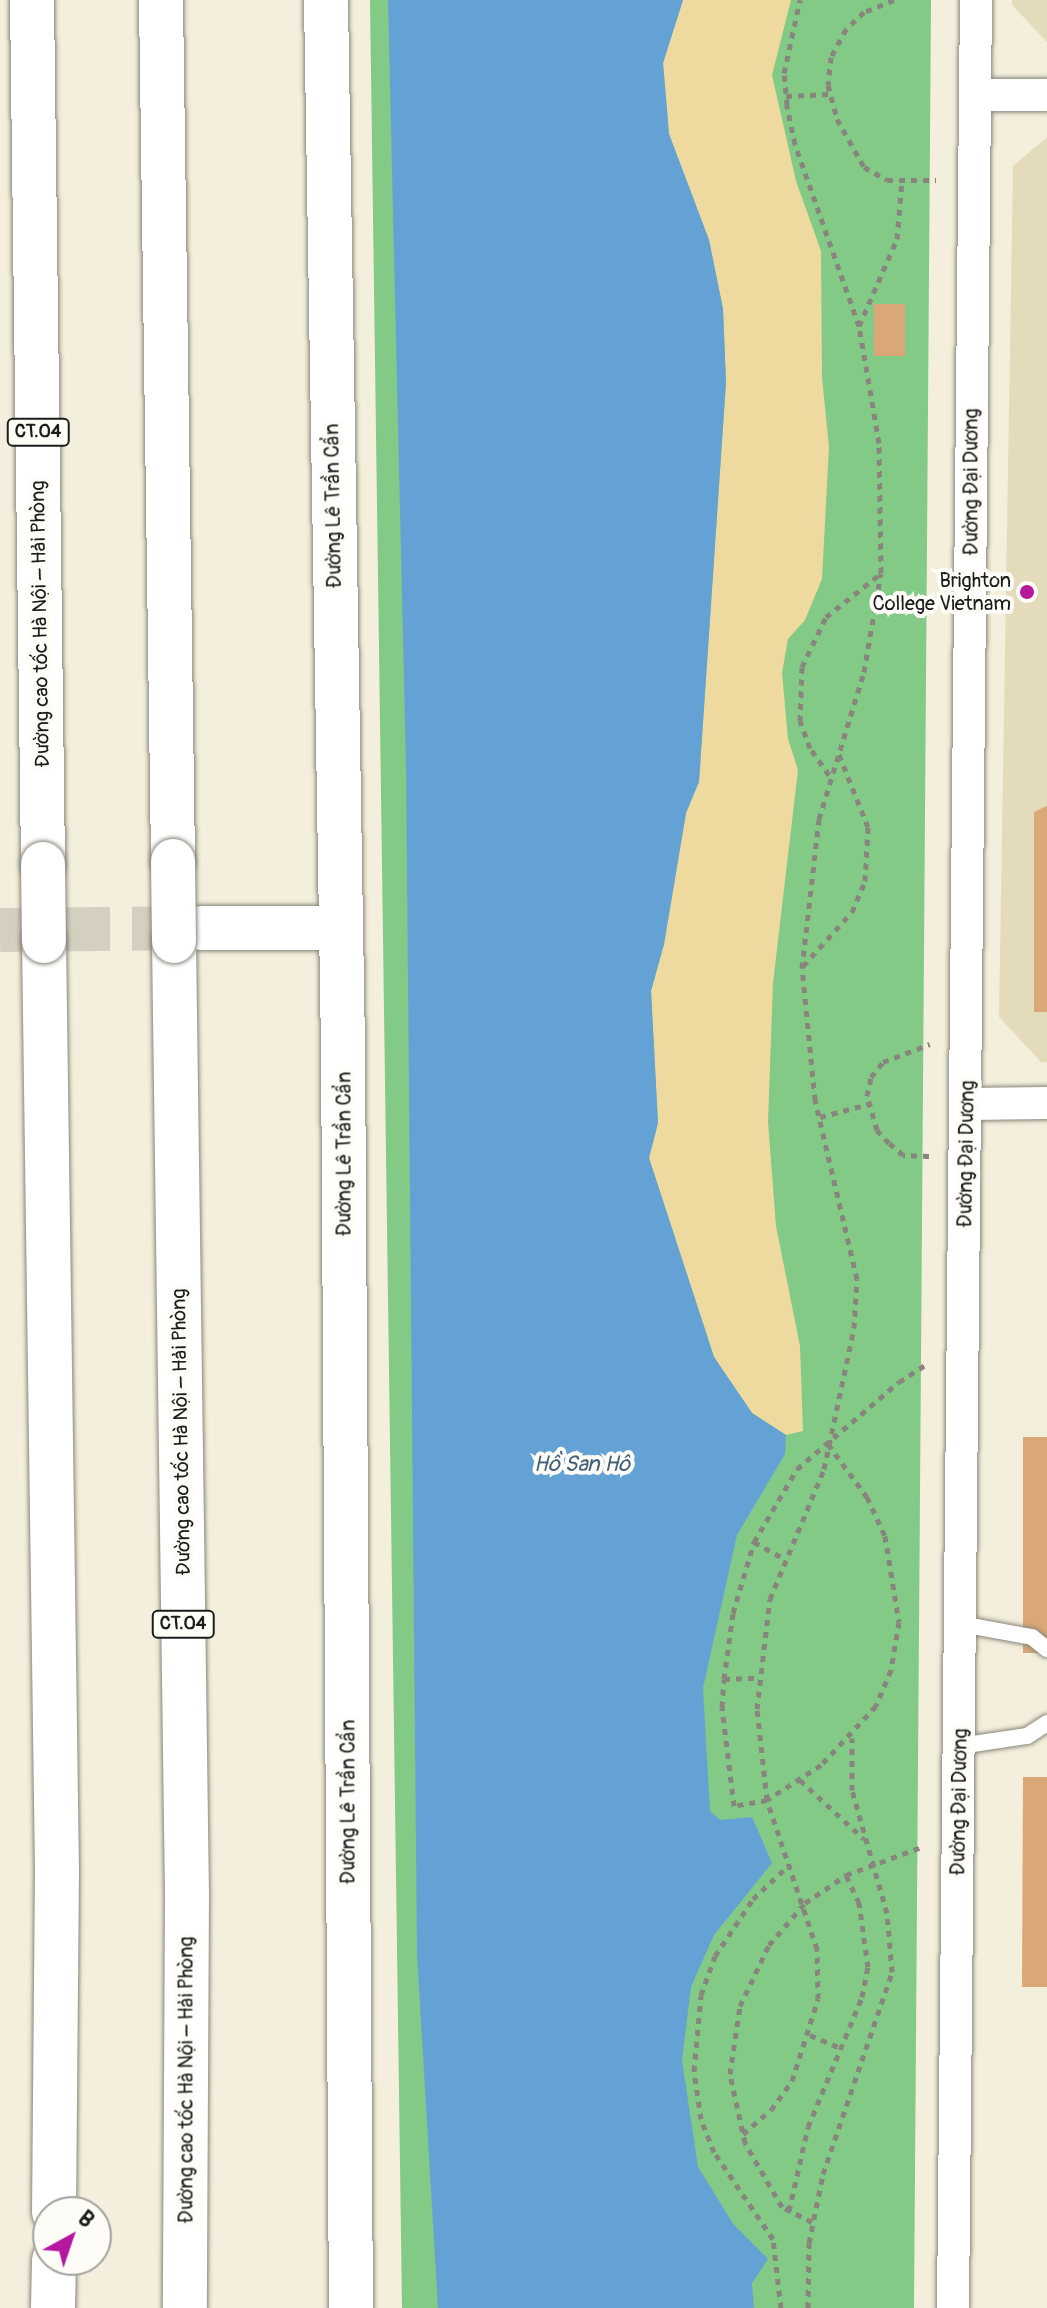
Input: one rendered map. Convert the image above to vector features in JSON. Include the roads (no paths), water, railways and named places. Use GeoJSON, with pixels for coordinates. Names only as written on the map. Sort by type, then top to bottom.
{"type":"FeatureCollection","features":[{"type":"Feature","properties":{"kind":"main road","name":"Đường cao tốc Hà Nội – Hải Phòng"},"geometry":{"type":"LineString","coordinates":[[32,0],[57,1870],[54,2196]]}},
{"type":"Feature","properties":{"kind":"main road","name":"CT.04"},"geometry":{"type":"LineString","coordinates":[[161,0],[173,861],[187,934]]}},
{"type":"Feature","properties":{"kind":"main road","name":"Đường Lê Trần Cẩn"},"geometry":{"type":"LineString","coordinates":[[326,0],[341,928],[351,2308]]}},
{"type":"Feature","properties":{"kind":"main road"},"geometry":{"type":"LineString","coordinates":[[187,934],[341,928]]}},
{"type":"Feature","properties":{"kind":"main road","name":"Đường cao tốc Hà Nội – Hải Phòng"},"geometry":{"type":"LineString","coordinates":[[185,2308],[187,934]]}},
{"type":"Feature","properties":{"kind":"main road"},"geometry":{"type":"LineString","coordinates":[[53,2308],[54,2276]]}},
{"type":"Feature","properties":{"kind":"street","name":"Đường Đại Dương"},"geometry":{"type":"LineString","coordinates":[[953,2308],[976,0]]}},
{"type":"Feature","properties":{"kind":"street"},"geometry":{"type":"LineString","coordinates":[[975,95],[1047,95]]}},
{"type":"Feature","properties":{"kind":"street"},"geometry":{"type":"LineString","coordinates":[[967,1104],[1047,1103]]}},
{"type":"Feature","properties":{"kind":"lane"},"geometry":{"type":"LineString","coordinates":[[961,1624],[1032,1637],[1047,1649]]}},
{"type":"Feature","properties":{"kind":"lane"},"geometry":{"type":"LineString","coordinates":[[960,1746],[1027,1736],[1047,1723]]}},
{"type":"Feature","properties":{"kind":"water","name":"Hồ San Hô"},"geometry":{"type":"Polygon","coordinates":[[[388,0],[683,0],[663,63],[669,134],[709,240],[723,309],[726,382],[699,782],[686,813],[664,944],[651,991],[658,1123],[649,1158],[714,1357],[752,1413],[786,1435],[785,1454],[737,1535],[703,1688],[710,1811],[720,1820],[752,1817],[772,1863],[714,1935],[691,1987],[682,2060],[698,2167],[734,2225],[768,2259],[752,2283],[754,2308],[438,2308],[417,1954],[406,766],[388,0]]]}},
{"type":"Feature","properties":{"kind":"tunnel"},"geometry":{"type":"LineString","coordinates":[[0,930],[201,928]]}},
{"type":"Feature","properties":{"kind":"place","name":"Brighton College Vietnam"},"geometry":{"type":"Point","coordinates":[1027,592]}}]}
